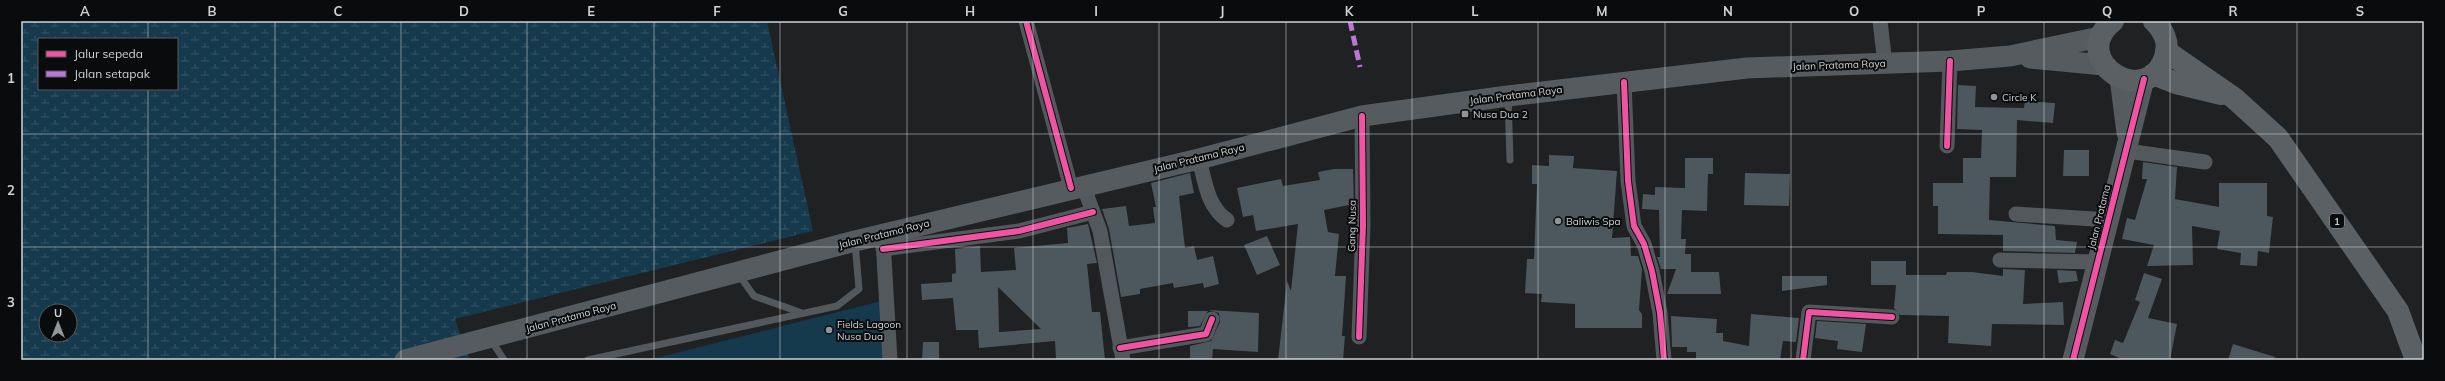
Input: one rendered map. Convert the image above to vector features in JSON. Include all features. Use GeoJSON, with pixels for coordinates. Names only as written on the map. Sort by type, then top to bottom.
{"type":"FeatureCollection","features":[{"type":"Feature","properties":{"kind":"highway"},"geometry":{"type":"LineString","coordinates":[[2149,77],[2163,63],[2166,51],[2162,30],[2154,21]]}},
{"type":"Feature","properties":{"kind":"highway"},"geometry":{"type":"LineString","coordinates":[[2106,29],[2099,52],[2112,72]]}},
{"type":"Feature","properties":{"kind":"highway","name":"1"},"geometry":{"type":"LineString","coordinates":[[2166,51],[2234,98],[2278,138],[2358,250],[2398,311],[2416,360]]}},
{"type":"Feature","properties":{"kind":"highway","name":"1"},"geometry":{"type":"LineString","coordinates":[[2112,72],[2136,81],[2149,77],[2234,98]]}},
{"type":"Feature","properties":{"kind":"main road","name":"Jalan Pratama Raya"},"geometry":{"type":"LineString","coordinates":[[409,359],[855,241],[883,242],[1077,187],[1199,159],[1362,116],[1508,96],[1747,68],[1885,64],[2010,56],[2106,29]]}},
{"type":"Feature","properties":{"kind":"main road","name":"Jalan Pratama Raya"},"geometry":{"type":"LineString","coordinates":[[2010,56],[2112,72]]}},
{"type":"Feature","properties":{"kind":"main road","name":"Jalan Pratama"},"geometry":{"type":"LineString","coordinates":[[2112,72],[2127,148]]}},
{"type":"Feature","properties":{"kind":"main road","name":"Jalan Pratama"},"geometry":{"type":"LineString","coordinates":[[2072,360],[2127,148],[2149,77]]}},
{"type":"Feature","properties":{"kind":"street"},"geometry":{"type":"LineString","coordinates":[[1026,21],[1077,187],[1093,212],[1100,231],[1122,354],[1206,334],[1212,319]]}},
{"type":"Feature","properties":{"kind":"street"},"geometry":{"type":"LineString","coordinates":[[1880,21],[1885,64]]}},
{"type":"Feature","properties":{"kind":"street"},"geometry":{"type":"LineString","coordinates":[[1946,146],[1950,61]]}},
{"type":"Feature","properties":{"kind":"street"},"geometry":{"type":"LineString","coordinates":[[1624,82],[1628,181],[1633,220],[1634,226],[1644,244],[1652,270],[1660,313],[1664,360]]}},
{"type":"Feature","properties":{"kind":"street","name":"Gang Nusa"},"geometry":{"type":"LineString","coordinates":[[1359,337],[1363,225],[1362,116]]}},
{"type":"Feature","properties":{"kind":"street"},"geometry":{"type":"LineString","coordinates":[[2127,148],[2205,162]]}},
{"type":"Feature","properties":{"kind":"street"},"geometry":{"type":"LineString","coordinates":[[1199,159],[1211,201],[1216,212],[1227,220]]}},
{"type":"Feature","properties":{"kind":"street"},"geometry":{"type":"LineString","coordinates":[[890,360],[883,242],[1019,231],[1093,212]]}},
{"type":"Feature","properties":{"kind":"street"},"geometry":{"type":"LineString","coordinates":[[2016,214],[2109,220]]}},
{"type":"Feature","properties":{"kind":"street"},"geometry":{"type":"LineString","coordinates":[[2000,260],[2098,262]]}},
{"type":"Feature","properties":{"kind":"street"},"geometry":{"type":"LineString","coordinates":[[1803,360],[1809,312],[1892,317]]}},
{"type":"Feature","properties":{"kind":"lane"},"geometry":{"type":"LineString","coordinates":[[1508,96],[1510,160]]}},
{"type":"Feature","properties":{"kind":"lane"},"geometry":{"type":"LineString","coordinates":[[588,360],[837,306],[859,289],[855,241]]}},
{"type":"Feature","properties":{"kind":"lane"},"geometry":{"type":"LineString","coordinates":[[738,273],[754,296],[804,313]]}},
{"type":"Feature","properties":{"kind":"lane"},"geometry":{"type":"LineString","coordinates":[[490,338],[504,360]]}},
{"type":"Feature","properties":{"kind":"green space"},"geometry":{"type":"Polygon","coordinates":[[[21,21],[767,21],[813,231],[455,319],[470,360],[21,360],[21,21]]]}},
{"type":"Feature","properties":{"kind":"green space","name":"Fields Lagoon Nusa Dua"},"geometry":{"type":"Polygon","coordinates":[[[889,299],[890,360],[648,360],[889,299]]]}},
{"type":"Feature","properties":{"kind":"building"},"geometry":{"type":"Polygon","coordinates":[[[1958,85],[1976,86],[1975,107],[2024,108],[2025,101],[2055,103],[2053,123],[2017,120],[2016,177],[1990,177],[1989,220],[2055,226],[2056,240],[2077,242],[2075,253],[2003,251],[2003,235],[1938,234],[1938,206],[1933,206],[1933,183],[1963,183],[1963,158],[1981,158],[1982,130],[1957,129],[1958,85]]]}},
{"type":"Feature","properties":{"kind":"building"},"geometry":{"type":"Polygon","coordinates":[[[2064,150],[2089,150],[2089,176],[2063,176],[2064,150]]]}},
{"type":"Feature","properties":{"kind":"building"},"geometry":{"type":"Polygon","coordinates":[[[1549,155],[1574,156],[1573,168],[1617,171],[1612,238],[1630,237],[1631,256],[1638,256],[1642,269],[1639,310],[1642,314],[1642,328],[1575,328],[1575,304],[1541,302],[1542,294],[1525,293],[1527,259],[1534,259],[1537,184],[1532,184],[1532,165],[1549,166],[1549,155]]]}},
{"type":"Feature","properties":{"kind":"building"},"geometry":{"type":"Polygon","coordinates":[[[1685,158],[1713,158],[1713,174],[1708,174],[1707,211],[1682,210],[1681,239],[1686,239],[1685,254],[1691,254],[1691,272],[1719,272],[1721,294],[1667,294],[1676,269],[1661,269],[1657,257],[1660,257],[1659,210],[1642,209],[1643,194],[1655,195],[1655,187],[1685,188],[1685,158]]]}},
{"type":"Feature","properties":{"kind":"building"},"geometry":{"type":"Polygon","coordinates":[[[2143,162],[2177,167],[2175,199],[2219,207],[2219,183],[2267,183],[2267,216],[2273,217],[2269,253],[2258,251],[2257,266],[2240,265],[2241,253],[2217,249],[2220,231],[2192,226],[2193,265],[2147,266],[2154,245],[2122,239],[2127,218],[2135,220],[2147,179],[2142,179],[2143,162]]]}},
{"type":"Feature","properties":{"kind":"building"},"geometry":{"type":"Polygon","coordinates":[[[1334,169],[1353,169],[1354,204],[1324,210],[1328,232],[1339,234],[1335,276],[1346,276],[1342,336],[1345,336],[1343,360],[1278,360],[1287,281],[1291,291],[1298,224],[1256,231],[1253,215],[1243,217],[1237,188],[1281,179],[1283,186],[1320,180],[1318,172],[1334,169]]]}},
{"type":"Feature","properties":{"kind":"building"},"geometry":{"type":"Polygon","coordinates":[[[1190,173],[1194,193],[1179,196],[1185,248],[1194,246],[1197,260],[1213,256],[1219,284],[1204,288],[1203,283],[1174,288],[1173,283],[1140,289],[1140,294],[1121,297],[1109,229],[1102,209],[1126,206],[1129,226],[1155,223],[1153,207],[1156,207],[1151,183],[1190,173]]]}},
{"type":"Feature","properties":{"kind":"building"},"geometry":{"type":"Polygon","coordinates":[[[1745,173],[1790,174],[1789,206],[1744,205],[1745,173]]]}},
{"type":"Feature","properties":{"kind":"building"},"geometry":{"type":"Polygon","coordinates":[[[1088,224],[1097,263],[1087,264],[1092,312],[1100,312],[1105,360],[1056,360],[1055,341],[979,348],[978,330],[956,330],[953,298],[922,300],[921,284],[952,282],[952,274],[956,273],[955,249],[980,246],[981,272],[1016,270],[1014,248],[1068,243],[1067,228],[1088,224]],[[998,287],[999,332],[1041,329],[998,287]]]}},
{"type":"Feature","properties":{"kind":"building"},"geometry":{"type":"Polygon","coordinates":[[[1267,236],[1280,265],[1257,275],[1244,245],[1267,236]]]}},
{"type":"Feature","properties":{"kind":"building"},"geometry":{"type":"Polygon","coordinates":[[[1871,261],[1906,261],[1906,275],[1946,275],[1947,272],[1972,272],[2003,276],[2003,269],[2025,270],[2023,304],[2063,302],[2064,325],[1992,324],[1991,346],[1948,343],[1949,316],[1900,315],[1894,308],[1896,285],[1871,285],[1871,261]]]}},
{"type":"Feature","properties":{"kind":"building"},"geometry":{"type":"Polygon","coordinates":[[[2057,270],[2076,271],[2078,281],[2059,283],[2057,270]]]}},
{"type":"Feature","properties":{"kind":"building"},"geometry":{"type":"Polygon","coordinates":[[[2144,273],[2162,279],[2148,318],[2177,324],[2170,360],[2124,360],[2110,354],[2115,340],[2123,343],[2140,302],[2135,300],[2144,273]]]}},
{"type":"Feature","properties":{"kind":"building"},"geometry":{"type":"Polygon","coordinates":[[[1782,276],[1827,276],[1827,285],[1782,291],[1782,276]]]}},
{"type":"Feature","properties":{"kind":"building"},"geometry":{"type":"Polygon","coordinates":[[[1209,310],[1259,313],[1258,352],[1213,349],[1212,360],[1190,360],[1190,346],[1211,341],[1220,322],[1219,313],[1209,310]]]}},
{"type":"Feature","properties":{"kind":"building"},"geometry":{"type":"Polygon","coordinates":[[[1188,311],[1208,311],[1200,326],[1188,327],[1188,311]]]}},
{"type":"Feature","properties":{"kind":"building"},"geometry":{"type":"Polygon","coordinates":[[[1751,314],[1799,318],[1796,342],[1783,341],[1780,360],[1696,360],[1696,352],[1687,352],[1687,347],[1672,347],[1671,316],[1717,319],[1716,333],[1723,333],[1723,341],[1749,346],[1751,314]]]}},
{"type":"Feature","properties":{"kind":"building"},"geometry":{"type":"Polygon","coordinates":[[[1817,321],[1866,324],[1862,352],[1837,349],[1838,341],[1815,338],[1817,321]]]}},
{"type":"Feature","properties":{"kind":"building"},"geometry":{"type":"Polygon","coordinates":[[[923,342],[939,342],[939,360],[922,360],[923,342]]]}},
{"type":"Feature","properties":{"kind":"building"},"geometry":{"type":"Polygon","coordinates":[[[2233,344],[2275,357],[2274,360],[2228,360],[2233,344]]]}},
{"type":"Feature","properties":{"kind":"marked path"},"geometry":{"type":"LineString","coordinates":[[1350,21],[1360,67]]}},
{"type":"Feature","properties":{"kind":"cycle path"},"geometry":{"type":"LineString","coordinates":[[1026,21],[1071,188]]}},
{"type":"Feature","properties":{"kind":"cycle path"},"geometry":{"type":"LineString","coordinates":[[1947,146],[1950,61]]}},
{"type":"Feature","properties":{"kind":"cycle path"},"geometry":{"type":"LineString","coordinates":[[2073,360],[2144,79]]}},
{"type":"Feature","properties":{"kind":"cycle path"},"geometry":{"type":"LineString","coordinates":[[1624,82],[1628,181],[1634,226],[1644,244],[1652,271],[1660,313],[1664,360]]}},
{"type":"Feature","properties":{"kind":"cycle path"},"geometry":{"type":"LineString","coordinates":[[1359,337],[1363,225],[1362,116]]}},
{"type":"Feature","properties":{"kind":"cycle path"},"geometry":{"type":"LineString","coordinates":[[883,249],[1019,231],[1093,212]]}},
{"type":"Feature","properties":{"kind":"cycle path"},"geometry":{"type":"LineString","coordinates":[[1803,360],[1809,312],[1892,317]]}},
{"type":"Feature","properties":{"kind":"cycle path"},"geometry":{"type":"LineString","coordinates":[[1120,348],[1206,334],[1212,319]]}},
{"type":"Feature","properties":{"kind":"place","name":"Circle K"},"geometry":{"type":"Point","coordinates":[1994,97]}},
{"type":"Feature","properties":{"kind":"place","name":"Nusa Dua 2"},"geometry":{"type":"Point","coordinates":[1465,114]}},
{"type":"Feature","properties":{"kind":"place","name":"Baliwis Spa"},"geometry":{"type":"Point","coordinates":[1558,221]}},
{"type":"Feature","properties":{"kind":"place","name":"Fields Lagoon Nusa Dua"},"geometry":{"type":"Point","coordinates":[829,330]}}]}
